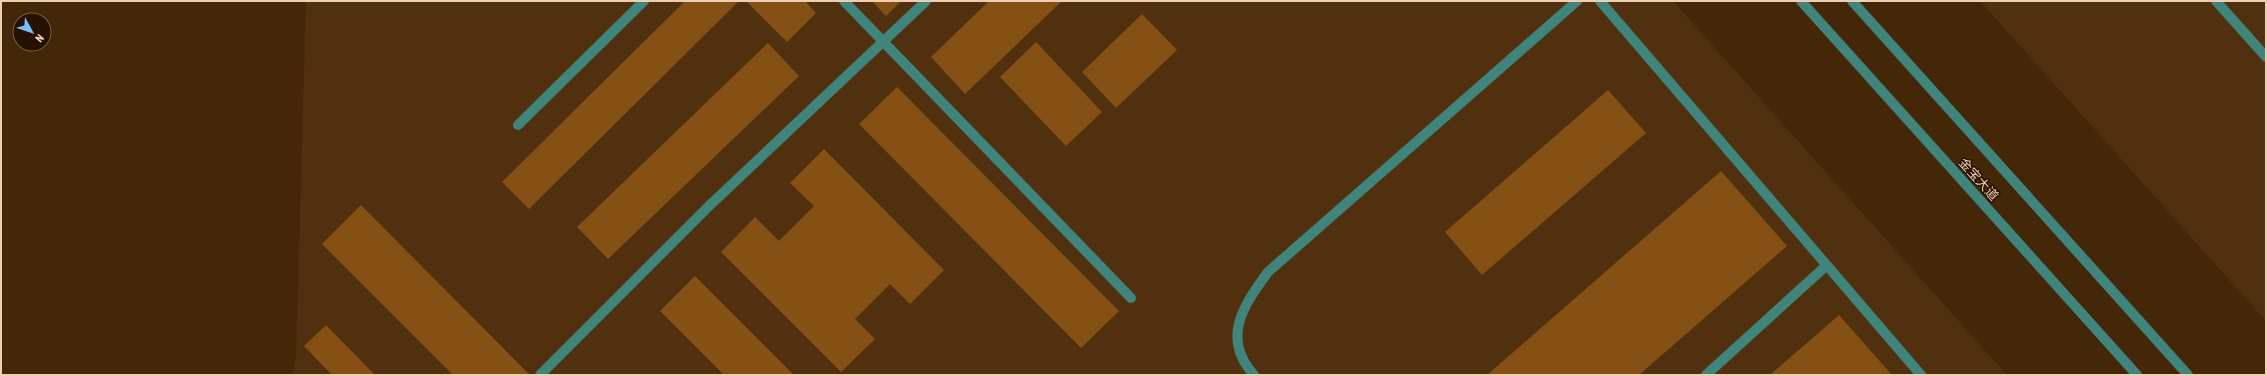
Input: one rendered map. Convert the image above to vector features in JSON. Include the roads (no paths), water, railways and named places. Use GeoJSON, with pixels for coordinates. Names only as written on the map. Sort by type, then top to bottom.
{"type":"FeatureCollection","features":[{"type":"Feature","properties":{"kind":"street"},"geometry":{"type":"LineString","coordinates":[[518,125],[644,1]]}},
{"type":"Feature","properties":{"kind":"street"},"geometry":{"type":"LineString","coordinates":[[844,1],[1131,298]]}},
{"type":"Feature","properties":{"kind":"street"},"geometry":{"type":"LineString","coordinates":[[540,375],[709,206],[926,1]]}},
{"type":"Feature","properties":{"kind":"street"},"geometry":{"type":"LineString","coordinates":[[1254,375],[1244,364],[1236,333],[1239,318],[1248,298],[1268,272],[1577,1]]}},
{"type":"Feature","properties":{"kind":"street"},"geometry":{"type":"LineString","coordinates":[[1600,1],[1921,375]]}},
{"type":"Feature","properties":{"kind":"street","name":"金宝大道"},"geometry":{"type":"LineString","coordinates":[[1801,1],[2137,375]]}},
{"type":"Feature","properties":{"kind":"street","name":"金宝大道"},"geometry":{"type":"LineString","coordinates":[[1852,1],[2188,375]]}},
{"type":"Feature","properties":{"kind":"street"},"geometry":{"type":"LineString","coordinates":[[2216,1],[2266,57]]}},
{"type":"Feature","properties":{"kind":"street"},"geometry":{"type":"LineString","coordinates":[[1706,375],[1827,265]]}}]}
